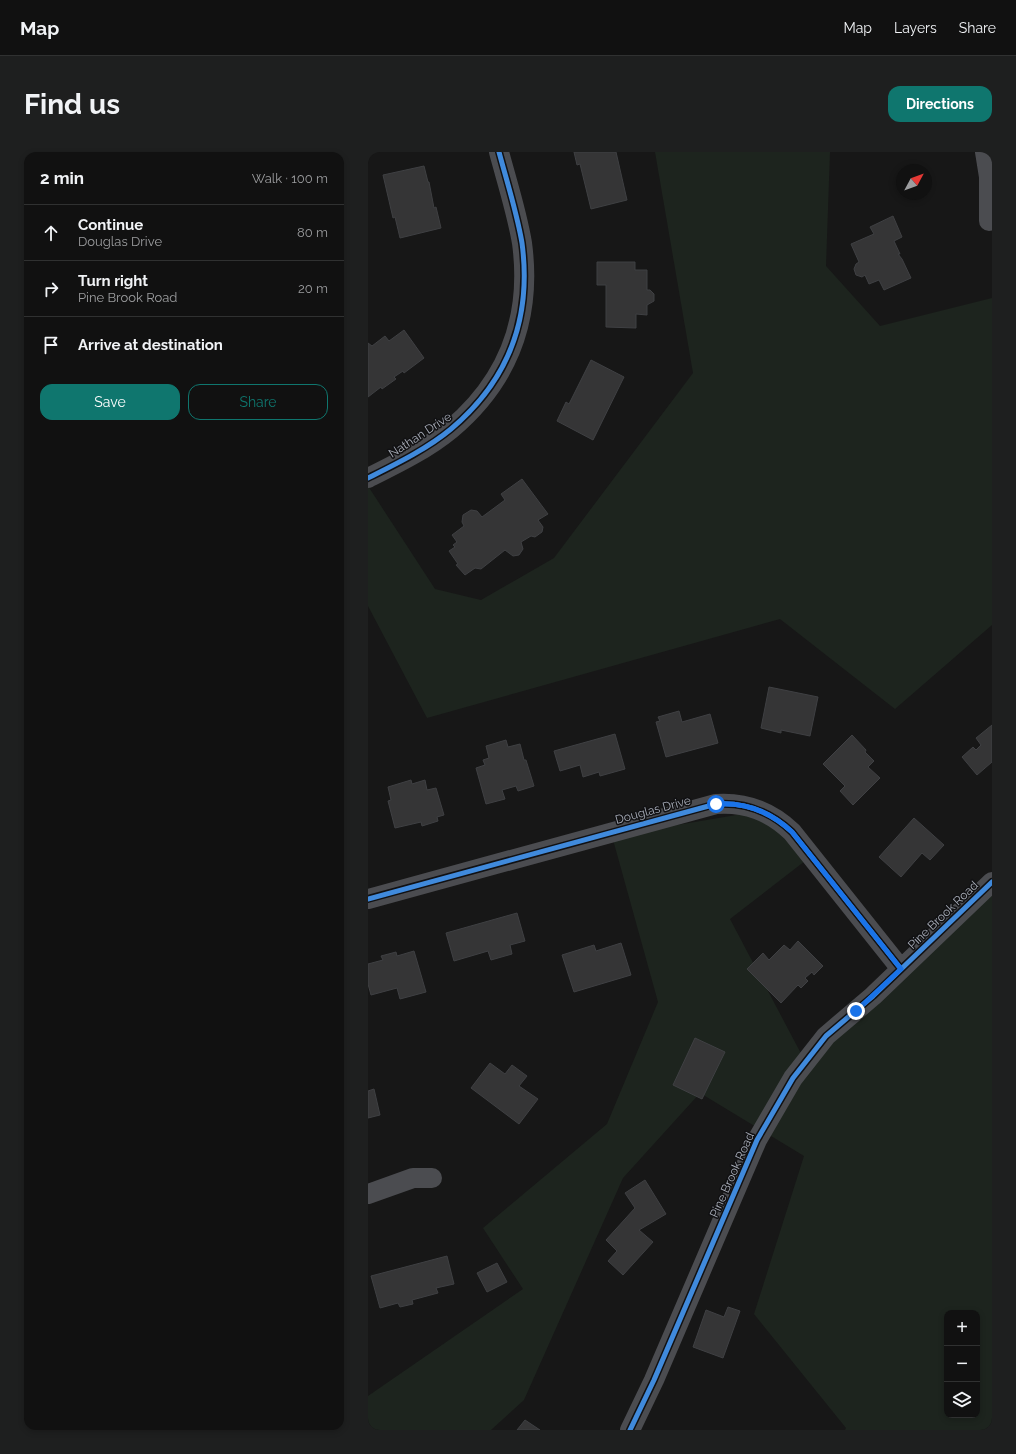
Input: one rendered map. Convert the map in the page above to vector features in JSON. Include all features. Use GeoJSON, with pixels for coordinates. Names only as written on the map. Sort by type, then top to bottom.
{"type":"FeatureCollection","features":[{"type":"Feature","properties":{"kind":"street","name":"Nathan Drive"},"geometry":{"type":"LineString","coordinates":[[368,478],[450,430],[471,411],[490,390],[510,353],[519,326],[524,298],[524,270],[521,241],[499,152]]}},
{"type":"Feature","properties":{"kind":"street"},"geometry":{"type":"LineString","coordinates":[[985,152],[989,177],[989,221]]}},
{"type":"Feature","properties":{"kind":"street","name":"Douglas Drive"},"geometry":{"type":"LineString","coordinates":[[368,898],[716,804],[730,803],[744,805],[770,814],[792,832],[901,969]]}},
{"type":"Feature","properties":{"kind":"street","name":"Pine Brook Road"},"geometry":{"type":"LineString","coordinates":[[630,1430],[654,1380],[757,1140],[793,1078],[826,1036],[901,969],[992,882]]}},
{"type":"Feature","properties":{"kind":"street"},"geometry":{"type":"LineString","coordinates":[[368,1194],[413,1178],[432,1178]]}},
{"type":"Feature","properties":{"kind":"shaded area"},"geometry":{"type":"Polygon","coordinates":[[[655,152],[830,152],[826,266],[880,326],[992,298],[992,625],[895,709],[780,619],[427,718],[368,606],[368,486],[435,589],[481,600],[554,558],[693,373],[655,152]]]}},
{"type":"Feature","properties":{"kind":"shaded area"},"geometry":{"type":"Polygon","coordinates":[[[760,811],[814,854],[730,919],[806,1063],[992,891],[992,1430],[845,1430],[846,1428],[754,1314],[804,1156],[700,1093],[623,1178],[524,1400],[491,1430],[368,1430],[368,1396],[523,1289],[483,1228],[607,1124],[658,1002],[612,836],[760,811]]]}},
{"type":"Feature","properties":{"kind":"building"},"geometry":{"type":"Polygon","coordinates":[[[574,152],[616,152],[627,200],[591,209],[580,164],[577,165],[574,152]]]}},
{"type":"Feature","properties":{"kind":"building"},"geometry":{"type":"Polygon","coordinates":[[[424,166],[434,208],[436,207],[441,228],[400,238],[395,217],[393,218],[383,175],[424,166]]]}},
{"type":"Feature","properties":{"kind":"building"},"geometry":{"type":"Polygon","coordinates":[[[893,216],[902,237],[894,241],[900,254],[898,254],[911,278],[884,290],[879,280],[869,284],[865,275],[862,277],[856,275],[854,269],[856,264],[859,262],[851,244],[874,234],[870,227],[893,216]]]}},
{"type":"Feature","properties":{"kind":"building"},"geometry":{"type":"Polygon","coordinates":[[[597,262],[635,262],[635,270],[647,270],[647,290],[650,290],[654,294],[654,301],[647,305],[647,315],[636,314],[636,328],[606,327],[606,285],[597,285],[597,262]]]}},
{"type":"Feature","properties":{"kind":"building"},"geometry":{"type":"Polygon","coordinates":[[[404,330],[424,358],[404,373],[403,371],[394,377],[396,379],[382,389],[381,387],[368,397],[368,343],[372,346],[385,336],[389,341],[404,330]]]}},
{"type":"Feature","properties":{"kind":"building"},"geometry":{"type":"Polygon","coordinates":[[[591,360],[624,377],[593,440],[557,421],[566,402],[569,404],[591,360]]]}},
{"type":"Feature","properties":{"kind":"building"},"geometry":{"type":"Polygon","coordinates":[[[522,479],[548,514],[538,520],[543,527],[542,532],[535,537],[531,536],[521,542],[523,549],[519,555],[513,556],[505,550],[481,569],[475,568],[465,575],[456,565],[458,564],[449,551],[455,547],[453,545],[457,542],[452,535],[464,526],[462,522],[463,515],[471,510],[477,511],[482,517],[505,500],[501,494],[522,479]]]}},
{"type":"Feature","properties":{"kind":"building"},"geometry":{"type":"Polygon","coordinates":[[[769,687],[818,697],[810,736],[781,730],[781,733],[761,728],[769,687]]]}},
{"type":"Feature","properties":{"kind":"building"},"geometry":{"type":"Polygon","coordinates":[[[679,711],[682,722],[710,714],[718,743],[666,757],[656,722],[660,721],[658,717],[679,711]]]}},
{"type":"Feature","properties":{"kind":"building"},"geometry":{"type":"Polygon","coordinates":[[[992,725],[992,762],[977,775],[962,757],[973,747],[976,750],[981,745],[976,738],[992,725]]]}},
{"type":"Feature","properties":{"kind":"building"},"geometry":{"type":"Polygon","coordinates":[[[615,734],[625,769],[600,776],[599,772],[583,777],[580,765],[560,771],[554,751],[615,734]]]}},
{"type":"Feature","properties":{"kind":"building"},"geometry":{"type":"Polygon","coordinates":[[[852,735],[874,761],[868,767],[880,778],[853,805],[840,791],[845,786],[823,764],[852,735]]]}},
{"type":"Feature","properties":{"kind":"building"},"geometry":{"type":"Polygon","coordinates":[[[506,740],[508,747],[520,744],[524,760],[526,760],[534,786],[518,791],[516,786],[502,790],[505,799],[486,804],[476,768],[485,765],[483,760],[489,758],[486,746],[506,740]]]}},
{"type":"Feature","properties":{"kind":"building"},"geometry":{"type":"Polygon","coordinates":[[[411,780],[412,784],[425,780],[427,790],[436,788],[444,815],[437,817],[438,821],[422,826],[421,822],[395,828],[388,801],[391,800],[388,787],[411,780]]]}},
{"type":"Feature","properties":{"kind":"building"},"geometry":{"type":"Polygon","coordinates":[[[914,818],[944,845],[930,860],[922,853],[901,877],[879,857],[914,818]]]}},
{"type":"Feature","properties":{"kind":"building"},"geometry":{"type":"Polygon","coordinates":[[[517,913],[525,941],[510,945],[512,954],[491,960],[488,951],[454,961],[446,933],[517,913]]]}},
{"type":"Feature","properties":{"kind":"building"},"geometry":{"type":"Polygon","coordinates":[[[798,941],[823,966],[814,975],[812,972],[805,978],[808,981],[801,988],[798,985],[781,1003],[747,969],[763,953],[769,960],[784,945],[790,950],[798,941]]]}},
{"type":"Feature","properties":{"kind":"building"},"geometry":{"type":"Polygon","coordinates":[[[621,943],[631,975],[574,992],[562,955],[594,945],[596,951],[621,943]]]}},
{"type":"Feature","properties":{"kind":"building"},"geometry":{"type":"Polygon","coordinates":[[[414,951],[426,992],[400,999],[397,988],[371,995],[368,984],[368,964],[383,960],[381,956],[396,952],[397,956],[414,951]]]}},
{"type":"Feature","properties":{"kind":"building"},"geometry":{"type":"Polygon","coordinates":[[[695,1038],[725,1052],[702,1099],[673,1085],[695,1038]]]}},
{"type":"Feature","properties":{"kind":"building"},"geometry":{"type":"Polygon","coordinates":[[[490,1063],[505,1074],[512,1065],[527,1076],[519,1086],[538,1099],[519,1124],[471,1088],[490,1063]]]}},
{"type":"Feature","properties":{"kind":"building"},"geometry":{"type":"Polygon","coordinates":[[[374,1089],[380,1115],[368,1118],[368,1091],[374,1089]]]}},
{"type":"Feature","properties":{"kind":"building"},"geometry":{"type":"Polygon","coordinates":[[[645,1180],[666,1214],[639,1230],[653,1242],[623,1275],[608,1261],[617,1251],[606,1240],[635,1208],[625,1193],[645,1180]]]}},
{"type":"Feature","properties":{"kind":"building"},"geometry":{"type":"Polygon","coordinates":[[[447,1256],[454,1284],[436,1288],[438,1293],[412,1300],[413,1304],[400,1307],[398,1303],[380,1308],[371,1276],[447,1256]]]}},
{"type":"Feature","properties":{"kind":"building"},"geometry":{"type":"Polygon","coordinates":[[[497,1263],[507,1282],[487,1292],[477,1273],[497,1263]]]}},
{"type":"Feature","properties":{"kind":"building"},"geometry":{"type":"Polygon","coordinates":[[[728,1307],[740,1311],[723,1358],[693,1347],[706,1310],[724,1317],[728,1307]]]}},
{"type":"Feature","properties":{"kind":"building"},"geometry":{"type":"Polygon","coordinates":[[[525,1420],[540,1430],[517,1430],[525,1420]]]}},
{"type":"Feature","properties":{"kind":"cycle path"},"geometry":{"type":"LineString","coordinates":[[368,478],[422,450],[451,429],[471,410],[488,390],[502,368],[512,346],[519,322],[523,297],[524,271],[520,232],[499,152]]}},
{"type":"Feature","properties":{"kind":"cycle path"},"geometry":{"type":"LineString","coordinates":[[368,899],[716,804],[747,806],[775,818],[792,832],[901,969]]}},
{"type":"Feature","properties":{"kind":"cycle path"},"geometry":{"type":"LineString","coordinates":[[630,1430],[654,1380],[757,1140],[793,1078],[826,1036],[873,996],[992,882]]}},
{"type":"Feature","properties":{"kind":"route"},"geometry":{"type":"LineString","coordinates":[[716,804],[730,803],[757,808],[782,822],[792,832],[901,969],[856,1011]]}}]}
